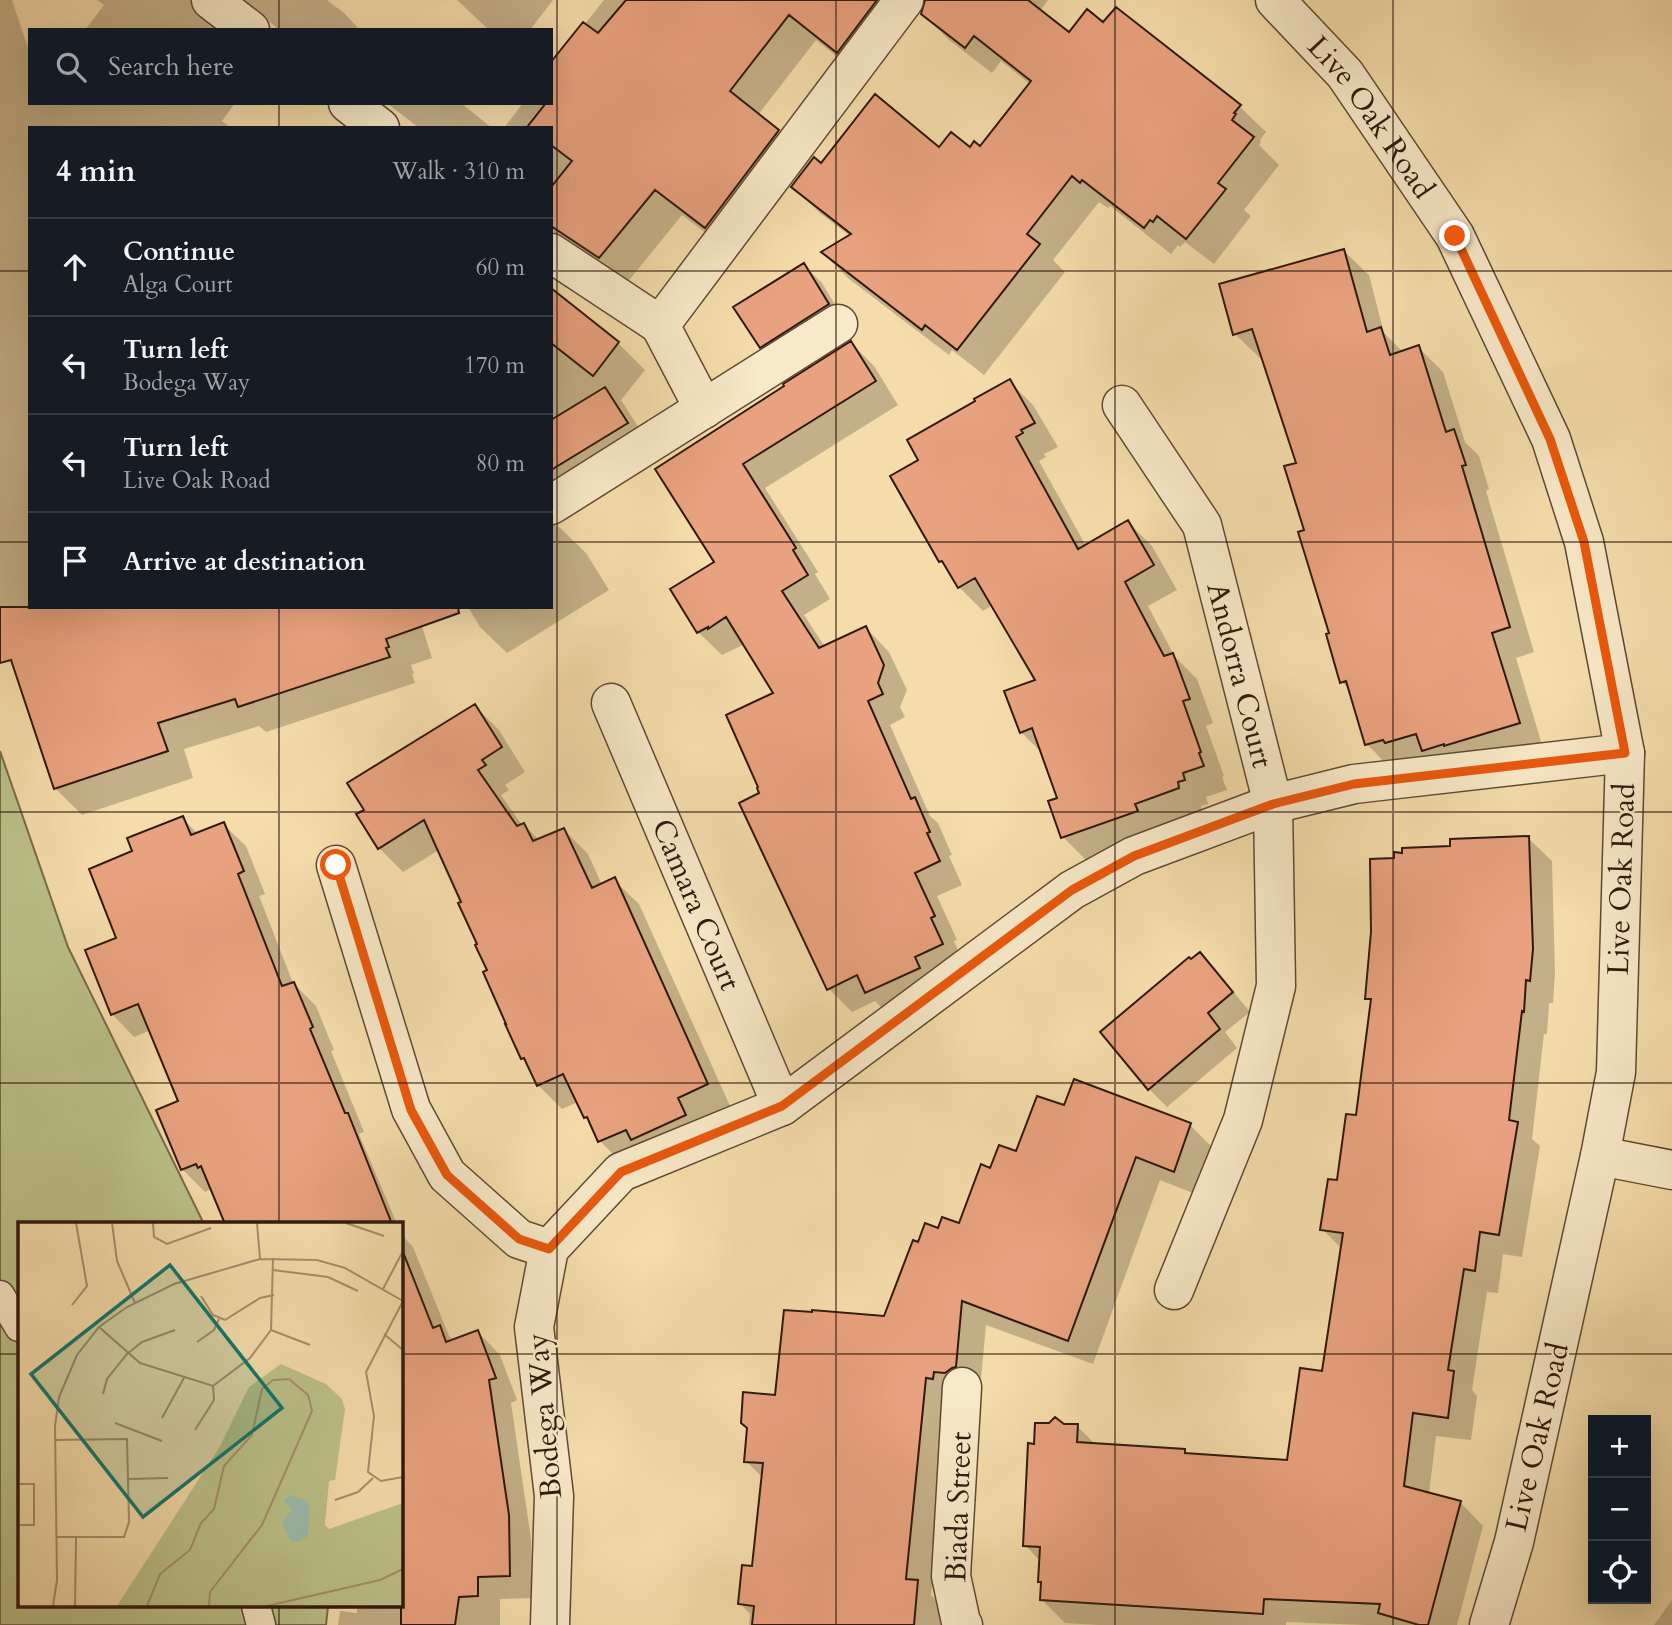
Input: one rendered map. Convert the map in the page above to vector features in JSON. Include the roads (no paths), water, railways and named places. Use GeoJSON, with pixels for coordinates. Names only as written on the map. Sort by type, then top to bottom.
{"type":"FeatureCollection","features":[{"type":"Feature","properties":{"kind":"street"},"geometry":{"type":"LineString","coordinates":[[211,0],[247,28]]}},
{"type":"Feature","properties":{"kind":"street"},"geometry":{"type":"LineString","coordinates":[[660,325],[904,0]]}},
{"type":"Feature","properties":{"kind":"street","name":"Live Oak Road"},"geometry":{"type":"LineString","coordinates":[[1275,0],[1345,74],[1455,236],[1550,439],[1584,542],[1625,753],[1616,1072],[1600,1156],[1514,1542],[1489,1625]]}},
{"type":"Feature","properties":{"kind":"street"},"geometry":{"type":"LineString","coordinates":[[553,254],[660,325],[704,409]]}},
{"type":"Feature","properties":{"kind":"street"},"geometry":{"type":"LineString","coordinates":[[553,504],[838,324]]}},
{"type":"Feature","properties":{"kind":"street","name":"Andorra Court"},"geometry":{"type":"LineString","coordinates":[[1122,405],[1202,525],[1273,804],[1276,986],[1243,1120],[1174,1290]]}},
{"type":"Feature","properties":{"kind":"street","name":"Camara Court"},"geometry":{"type":"LineString","coordinates":[[611,703],[782,1106]]}},
{"type":"Feature","properties":{"kind":"street"},"geometry":{"type":"LineString","coordinates":[[336,865],[411,1110],[447,1175],[519,1239],[549,1249],[621,1172],[782,1106],[1072,890],[1134,856],[1273,804],[1354,784],[1625,753]]}},
{"type":"Feature","properties":{"kind":"street"},"geometry":{"type":"LineString","coordinates":[[1600,1156],[1672,1170]]}},
{"type":"Feature","properties":{"kind":"street","name":"Bodega Way"},"geometry":{"type":"LineString","coordinates":[[549,1249],[534,1327],[554,1496],[550,1625]]}},
{"type":"Feature","properties":{"kind":"street","name":"Biada Street"},"geometry":{"type":"LineString","coordinates":[[962,1387],[951,1576],[963,1625]]}},
{"type":"Feature","properties":{"kind":"lane"},"geometry":{"type":"LineString","coordinates":[[0,1295],[18,1325]]}}]}
